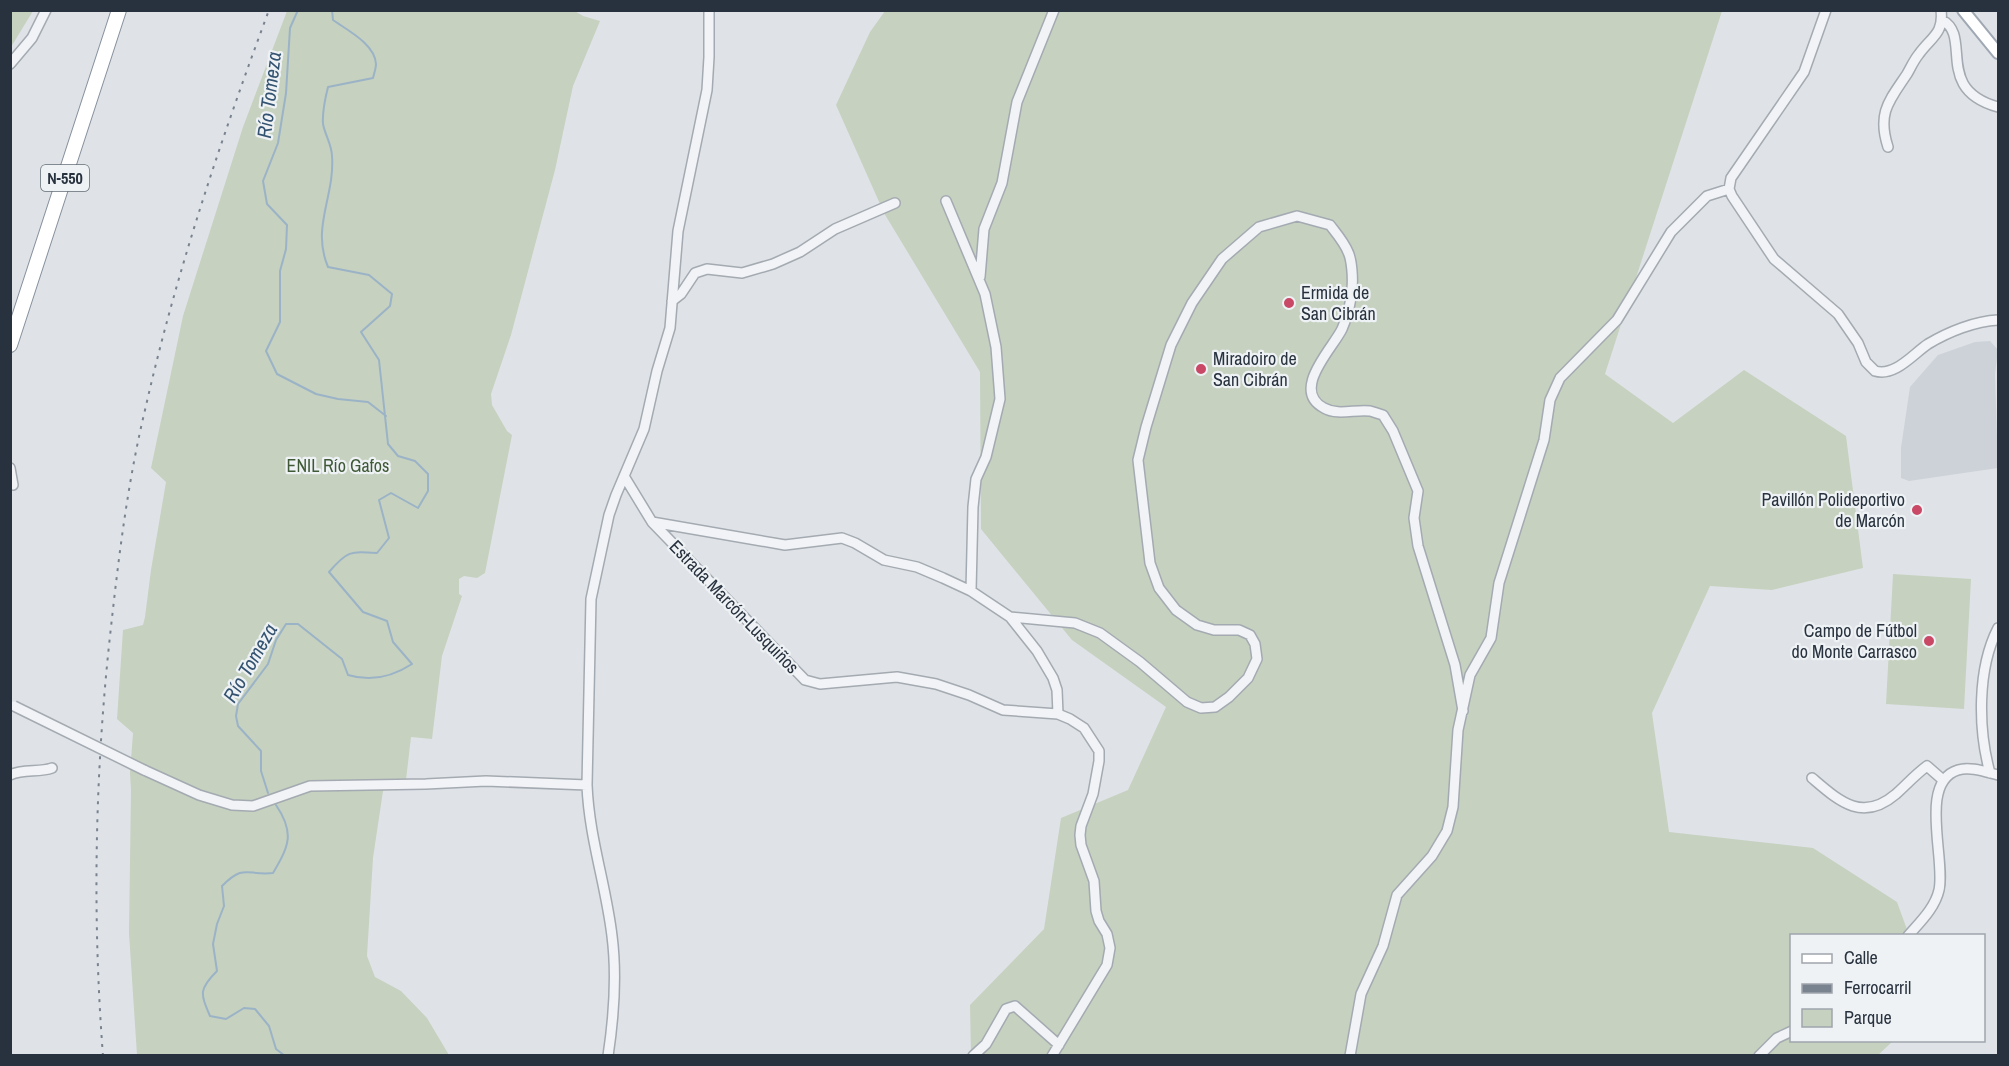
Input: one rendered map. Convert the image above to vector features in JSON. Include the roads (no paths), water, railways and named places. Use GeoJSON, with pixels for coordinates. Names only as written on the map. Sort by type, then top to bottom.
{"type":"FeatureCollection","features":[{"type":"Feature","properties":{"kind":"highway","name":"N-550"},"geometry":{"type":"LineString","coordinates":[[10,345],[13,326],[119,10]]}},
{"type":"Feature","properties":{"kind":"main road"},"geometry":{"type":"LineString","coordinates":[[1962,10],[1998,53]]}},
{"type":"Feature","properties":{"kind":"street"},"geometry":{"type":"LineString","coordinates":[[10,64],[32,38],[46,10]]}},
{"type":"Feature","properties":{"kind":"street"},"geometry":{"type":"LineString","coordinates":[[608,1056],[612,1029],[614,982],[612,936],[588,815],[591,599],[609,515],[645,429],[657,371],[670,328],[678,231],[707,90],[709,10]]}},
{"type":"Feature","properties":{"kind":"street"},"geometry":{"type":"LineString","coordinates":[[979,280],[984,229],[1002,183],[1017,102],[1054,10]]}},
{"type":"Feature","properties":{"kind":"street"},"geometry":{"type":"LineString","coordinates":[[1826,10],[1804,72],[1739,165],[1731,178],[1729,189],[1774,260],[1838,314],[1858,343],[1866,362],[1875,371],[1888,371],[1899,366],[1928,344],[1950,333],[1985,320],[1998,320]]}},
{"type":"Feature","properties":{"kind":"street"},"geometry":{"type":"LineString","coordinates":[[1942,15],[1953,32],[1961,80],[1968,92],[1998,107]]}},
{"type":"Feature","properties":{"kind":"street"},"geometry":{"type":"LineString","coordinates":[[1888,147],[1883,130],[1887,105],[1917,55],[1940,29],[1942,15]]}},
{"type":"Feature","properties":{"kind":"street"},"geometry":{"type":"LineString","coordinates":[[1350,1056],[1361,994],[1383,946],[1397,894],[1432,856],[1447,831],[1453,807],[1458,729],[1470,675],[1491,638],[1498,583],[1544,440],[1550,400],[1560,378],[1617,320],[1671,232],[1707,196],[1729,189]]}},
{"type":"Feature","properties":{"kind":"street"},"geometry":{"type":"LineString","coordinates":[[946,201],[985,294],[996,347],[1000,399],[986,457],[976,479],[971,591]]}},
{"type":"Feature","properties":{"kind":"street"},"geometry":{"type":"LineString","coordinates":[[672,301],[681,294],[695,273],[707,268],[742,273],[773,264],[800,252],[836,229],[895,203]]}},
{"type":"Feature","properties":{"kind":"street"},"geometry":{"type":"LineString","coordinates":[[1010,617],[1075,623],[1100,633],[1140,662],[1186,702],[1201,708],[1215,707],[1248,678],[1257,659],[1255,644],[1250,635],[1239,630],[1214,630],[1197,625],[1176,610],[1158,588],[1150,563],[1138,460],[1171,345],[1192,303],[1222,259],[1259,227],[1297,216],[1330,225],[1349,253],[1353,286],[1349,309],[1341,331],[1322,358],[1313,378],[1312,392],[1317,404],[1327,410],[1368,411],[1383,415],[1393,431],[1418,491],[1414,518],[1418,546],[1455,664],[1463,711]]}},
{"type":"Feature","properties":{"kind":"street"},"geometry":{"type":"LineString","coordinates":[[10,468],[13,485]]}},
{"type":"Feature","properties":{"kind":"street","name":"Estrada Marcón-Lusquiños"},"geometry":{"type":"LineString","coordinates":[[624,476],[652,522],[806,680],[820,684],[897,677],[936,684],[1004,710],[1058,714],[1084,728],[1099,751],[1097,775],[1080,835],[1081,845],[1094,881],[1096,911],[1107,934],[1110,948],[1107,965],[1052,1056]]}},
{"type":"Feature","properties":{"kind":"street"},"geometry":{"type":"LineString","coordinates":[[652,522],[785,545],[842,538],[884,560],[917,567],[971,591],[1010,617],[1037,651],[1053,678],[1057,690],[1058,714]]}},
{"type":"Feature","properties":{"kind":"street"},"geometry":{"type":"LineString","coordinates":[[1994,774],[1982,742],[1980,717],[1987,656],[1998,628]]}},
{"type":"Feature","properties":{"kind":"street"},"geometry":{"type":"LineString","coordinates":[[12,705],[144,770],[200,795],[232,805],[253,806],[310,786],[486,781],[587,785]]}},
{"type":"Feature","properties":{"kind":"street"},"geometry":{"type":"LineString","coordinates":[[1812,778],[1845,804],[1865,808],[1884,803],[1927,766],[1943,780]]}},
{"type":"Feature","properties":{"kind":"street"},"geometry":{"type":"LineString","coordinates":[[10,775],[15,772],[45,771],[52,768]]}},
{"type":"Feature","properties":{"kind":"street"},"geometry":{"type":"LineString","coordinates":[[1910,934],[1928,912],[1939,891],[1941,866],[1936,800],[1943,780],[1958,770],[1965,769],[1994,774]]}},
{"type":"Feature","properties":{"kind":"street"},"geometry":{"type":"LineString","coordinates":[[974,1056],[986,1044],[1006,1009],[1015,1006],[1059,1046]]}},
{"type":"Feature","properties":{"kind":"street"},"geometry":{"type":"LineString","coordinates":[[1759,1056],[1777,1038],[1790,1032]]}},
{"type":"Feature","properties":{"kind":"waterway","name":"Río Tomeza"},"geometry":{"type":"LineString","coordinates":[[298,10],[290,28],[286,93],[278,143],[263,181],[267,204],[287,225],[286,249],[280,271],[280,322],[266,351],[277,374],[316,394],[368,402],[386,416]]}},
{"type":"Feature","properties":{"kind":"waterway","name":"Río Tomeza"},"geometry":{"type":"LineString","coordinates":[[268,793],[261,771],[261,751],[238,726],[236,716],[238,704],[268,664],[276,640],[286,624],[298,624],[342,659],[348,675],[365,678],[381,677],[412,664],[393,642],[387,621],[363,612],[329,572],[340,560],[350,554],[377,553],[389,538],[379,500],[391,493],[418,508],[428,491],[428,474],[415,461],[398,456],[388,444],[379,360],[361,332],[390,306],[392,294],[369,275],[328,267],[323,252],[323,225],[332,171],[332,152],[323,124],[323,110],[328,87],[373,78],[376,64],[366,44],[333,20],[332,10]]}},
{"type":"Feature","properties":{"kind":"waterway","name":"Río Tomeza"},"geometry":{"type":"LineString","coordinates":[[276,805],[288,832],[283,855],[273,873],[241,873],[222,886],[224,906],[213,944],[217,971],[204,987],[203,996],[210,1016],[226,1019],[244,1008],[255,1009],[269,1026],[276,1049],[285,1056]]}},
{"type":"Feature","properties":{"kind":"railway"},"geometry":{"type":"LineString","coordinates":[[103,1056],[96,895],[101,734],[111,627],[129,491],[157,359],[185,258],[216,158],[269,10]]}},
{"type":"Feature","properties":{"kind":"place","name":"Ermida de San Cibrán"},"geometry":{"type":"Point","coordinates":[1289,303]}},
{"type":"Feature","properties":{"kind":"place","name":"Miradoiro de San Cibrán"},"geometry":{"type":"Point","coordinates":[1201,369]}},
{"type":"Feature","properties":{"kind":"place","name":"Pavillón Polideportivo de Marcón"},"geometry":{"type":"Point","coordinates":[1917,510]}},
{"type":"Feature","properties":{"kind":"place","name":"Campo de Fútbol do Monte Carrasco"},"geometry":{"type":"Point","coordinates":[1929,641]}},
{"type":"Feature","properties":{"kind":"park label","name":"ENIL Río Gafos"},"geometry":{"type":"Point","coordinates":[338,466]}}]}
